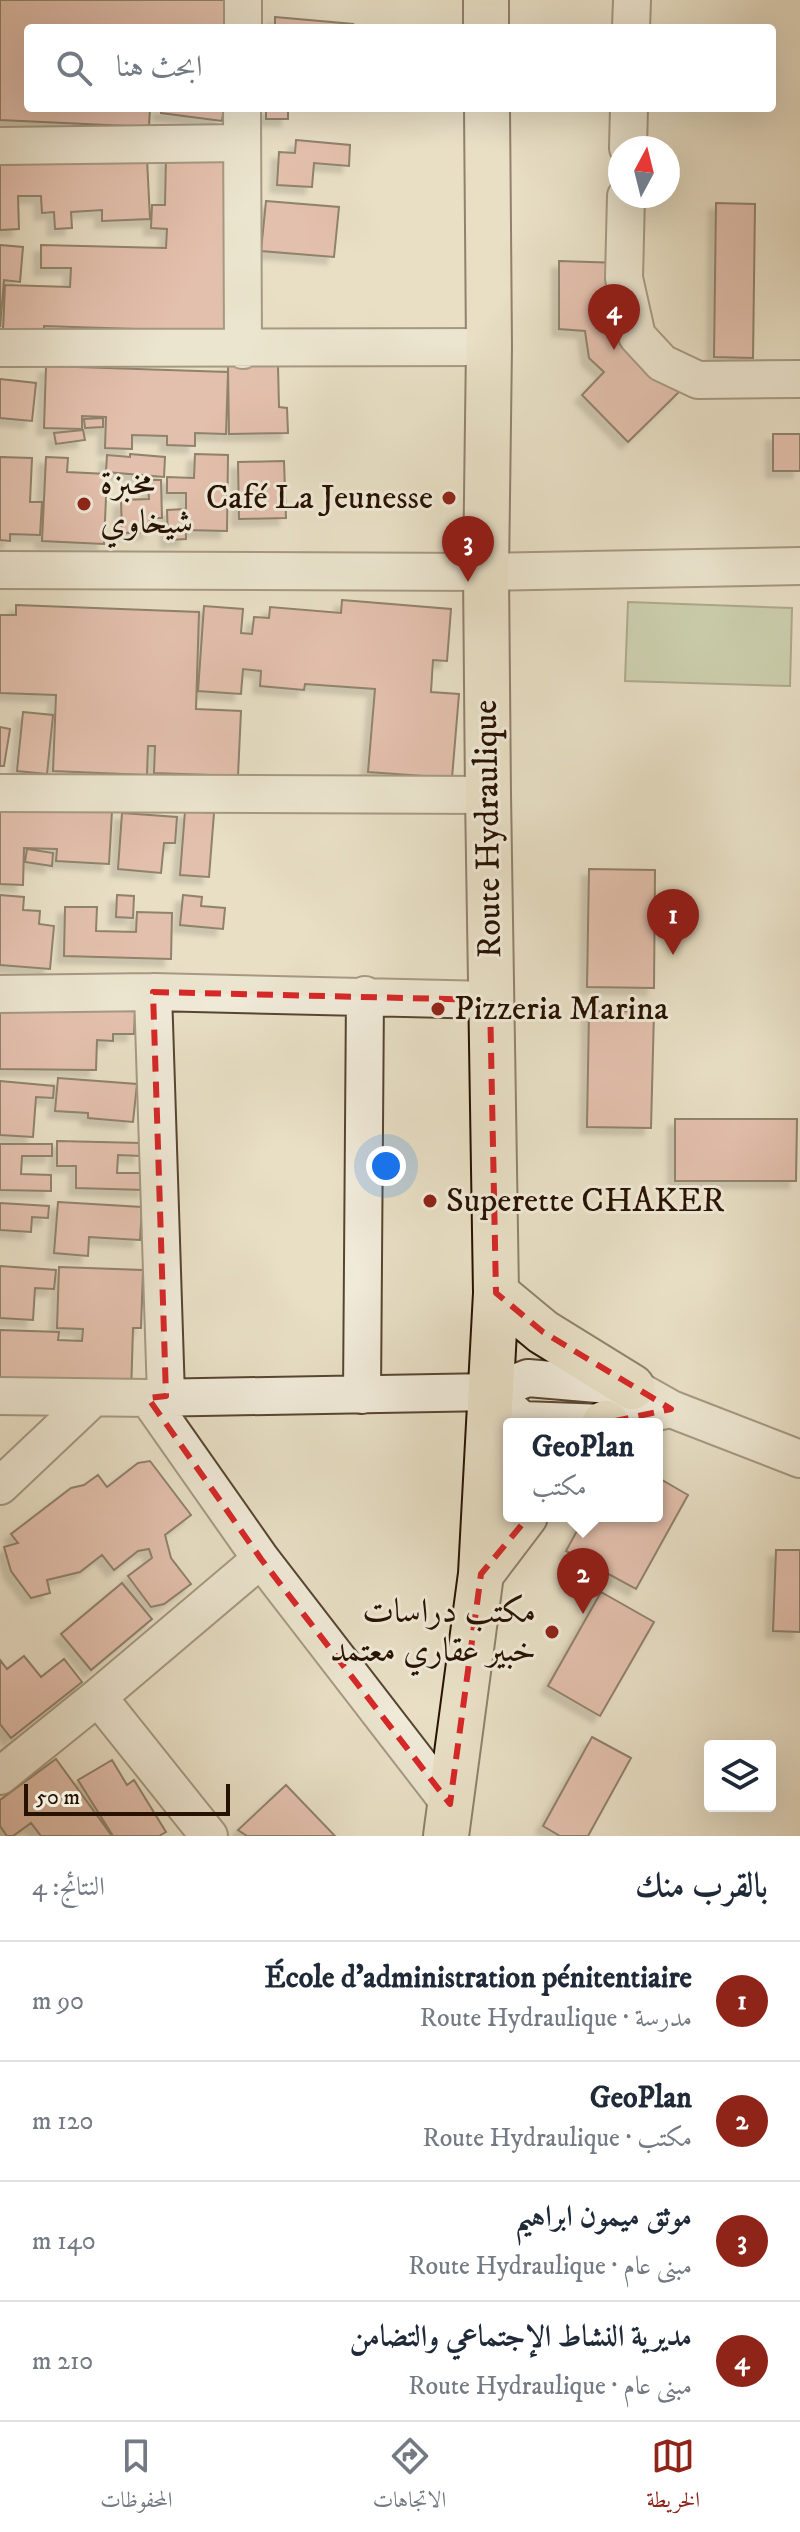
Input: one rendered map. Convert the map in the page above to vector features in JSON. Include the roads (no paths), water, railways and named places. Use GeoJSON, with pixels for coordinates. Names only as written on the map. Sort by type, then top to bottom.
{"type":"FeatureCollection","features":[{"type":"Feature","properties":{"kind":"main road"},"geometry":{"type":"LineString","coordinates":[[486,0],[486,24]]}},
{"type":"Feature","properties":{"kind":"main road","name":"Route Hydraulique"},"geometry":{"type":"LineString","coordinates":[[448,1820],[481,1574],[496,1293],[486,572],[489,347],[487,112]]}},
{"type":"Feature","properties":{"kind":"main road"},"geometry":{"type":"LineString","coordinates":[[496,1293],[543,1332],[632,1387]]}},
{"type":"Feature","properties":{"kind":"main road"},"geometry":{"type":"LineString","coordinates":[[481,1574],[520,1522]]}},
{"type":"Feature","properties":{"kind":"street"},"geometry":{"type":"LineString","coordinates":[[243,0],[243,24]]}},
{"type":"Feature","properties":{"kind":"street"},"geometry":{"type":"LineString","coordinates":[[631,24],[632,0]]}},
{"type":"Feature","properties":{"kind":"street"},"geometry":{"type":"LineString","coordinates":[[628,136],[629,112]]}},
{"type":"Feature","properties":{"kind":"street"},"geometry":{"type":"LineString","coordinates":[[0,146],[242,125],[243,350]]}},
{"type":"Feature","properties":{"kind":"street"},"geometry":{"type":"LineString","coordinates":[[626,208],[624,278],[637,336],[662,363],[698,380],[800,379]]}},
{"type":"Feature","properties":{"kind":"street"},"geometry":{"type":"LineString","coordinates":[[0,348],[243,350],[489,347]]}},
{"type":"Feature","properties":{"kind":"street"},"geometry":{"type":"LineString","coordinates":[[0,570],[486,572],[800,566]]}},
{"type":"Feature","properties":{"kind":"street"},"geometry":{"type":"LineString","coordinates":[[0,793],[488,795]]}},
{"type":"Feature","properties":{"kind":"street"},"geometry":{"type":"LineString","coordinates":[[0,994],[153,992],[490,1000]]}},
{"type":"Feature","properties":{"kind":"street"},"geometry":{"type":"LineString","coordinates":[[153,992],[157,1397],[261,1559],[448,1820]]}},
{"type":"Feature","properties":{"kind":"street"},"geometry":{"type":"LineString","coordinates":[[362,1395],[365,995]]}},
{"type":"Feature","properties":{"kind":"street"},"geometry":{"type":"LineString","coordinates":[[0,1396],[93,1398],[491,1392],[528,1378],[632,1387],[671,1409],[800,1459]]}},
{"type":"Feature","properties":{"kind":"street"},"geometry":{"type":"LineString","coordinates":[[491,1392],[520,1418]]}},
{"type":"Feature","properties":{"kind":"street"},"geometry":{"type":"LineString","coordinates":[[0,1486],[93,1398]]}},
{"type":"Feature","properties":{"kind":"street"},"geometry":{"type":"LineString","coordinates":[[629,1418],[671,1409]]}},
{"type":"Feature","properties":{"kind":"street"},"geometry":{"type":"LineString","coordinates":[[0,1776],[261,1559]]}},
{"type":"Feature","properties":{"kind":"street"},"geometry":{"type":"LineString","coordinates":[[98,1697],[209,1836]]}},
{"type":"Feature","properties":{"kind":"place","name":"مديرية النشاط الإجتماعي والتضامن"},"geometry":{"type":"Point","coordinates":[614,350]}},
{"type":"Feature","properties":{"kind":"place","name":"Café La Jeunesse"},"geometry":{"type":"Point","coordinates":[449,498]}},
{"type":"Feature","properties":{"kind":"place","name":"مخبزة شيخاوي"},"geometry":{"type":"Point","coordinates":[84,504]}},
{"type":"Feature","properties":{"kind":"place","name":"موثق ميمون ابراهيم"},"geometry":{"type":"Point","coordinates":[468,582]}},
{"type":"Feature","properties":{"kind":"place","name":"École d'administration pénitentiaire"},"geometry":{"type":"Point","coordinates":[673,955]}},
{"type":"Feature","properties":{"kind":"place","name":"Pizzeria Marina"},"geometry":{"type":"Point","coordinates":[438,1009]}},
{"type":"Feature","properties":{"kind":"place","name":"Superette CHAKER"},"geometry":{"type":"Point","coordinates":[430,1201]}},
{"type":"Feature","properties":{"kind":"place","name":"GeoPlan"},"geometry":{"type":"Point","coordinates":[583,1614]}},
{"type":"Feature","properties":{"kind":"place","name":"مكتب دراسات خبير عقاري معتمد"},"geometry":{"type":"Point","coordinates":[552,1632]}}]}
